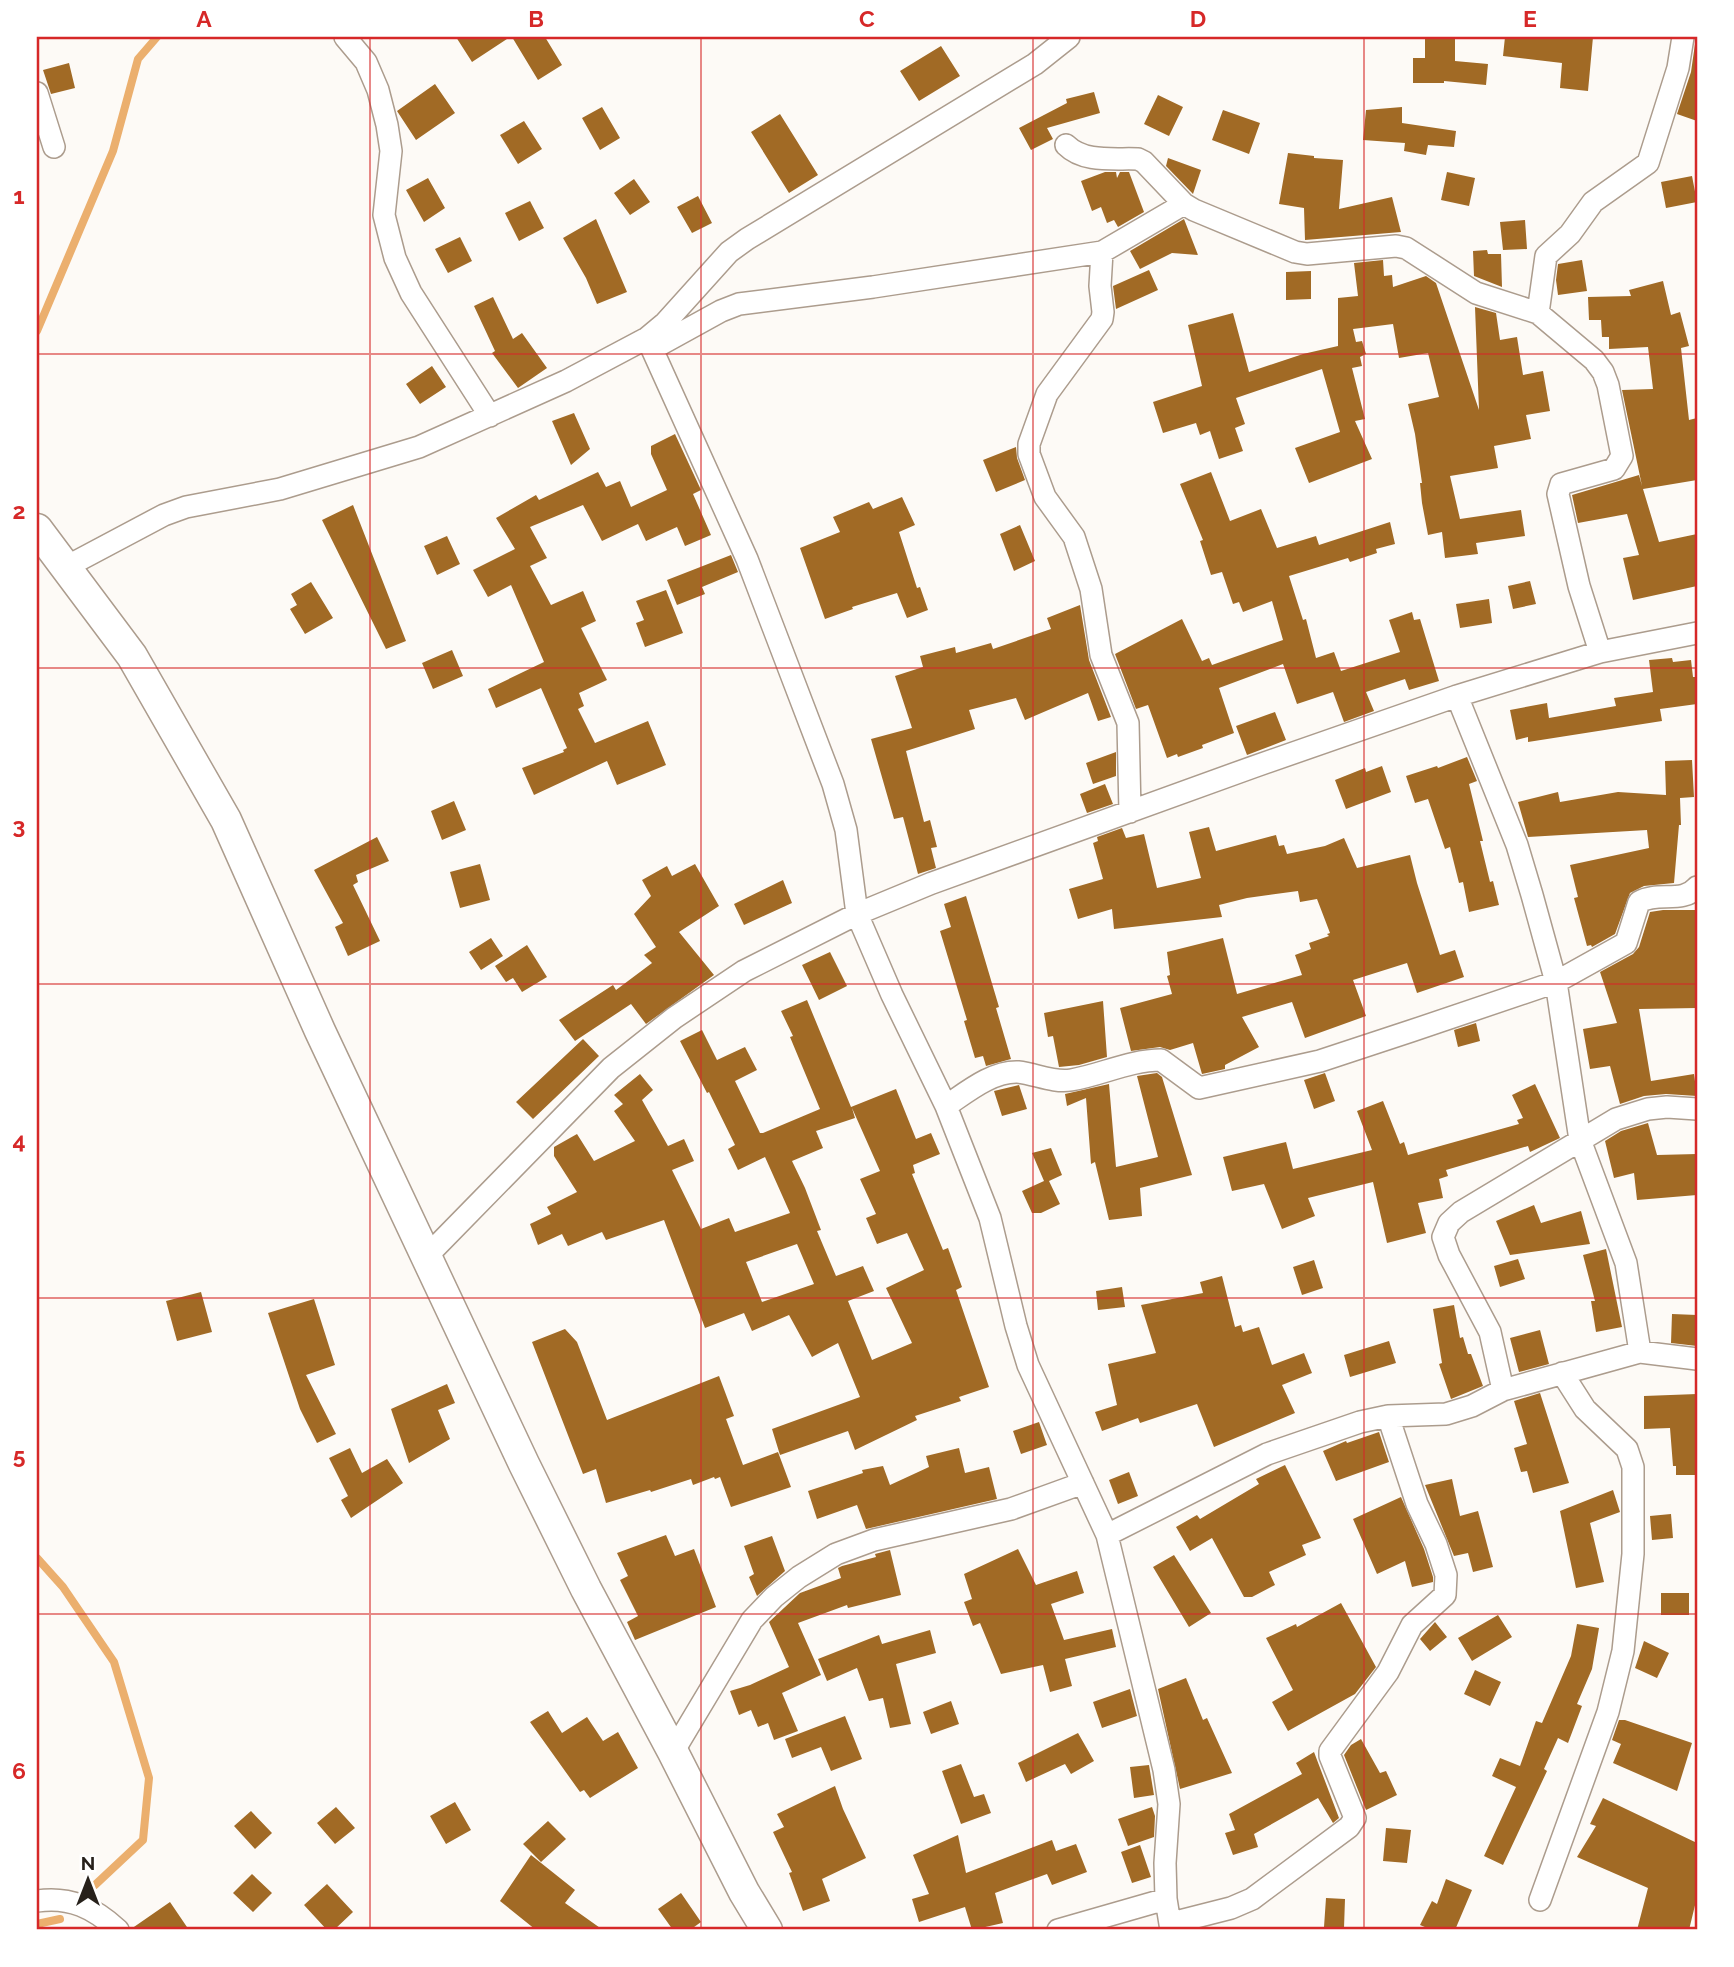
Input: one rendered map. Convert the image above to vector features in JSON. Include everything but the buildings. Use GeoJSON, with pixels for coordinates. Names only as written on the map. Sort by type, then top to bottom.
{"type":"FeatureCollection","features":[{"type":"Feature","properties":{"kind":"main road"},"geometry":{"type":"LineString","coordinates":[[37,529],[132,656],[226,820],[320,1031],[586,1589],[744,1892],[767,1930]]}},
{"type":"Feature","properties":{"kind":"street"},"geometry":{"type":"LineString","coordinates":[[345,37],[366,62],[378,90],[387,125],[391,151],[384,215],[395,258],[411,293],[490,416]]}},
{"type":"Feature","properties":{"kind":"street"},"geometry":{"type":"LineString","coordinates":[[649,343],[729,252],[1035,64],[1069,37]]}},
{"type":"Feature","properties":{"kind":"street"},"geometry":{"type":"LineString","coordinates":[[1538,313],[1546,256],[1550,250],[1570,234],[1593,202],[1648,163],[1678,68],[1683,37]]}},
{"type":"Feature","properties":{"kind":"street"},"geometry":{"type":"LineString","coordinates":[[37,93],[54,147]]}},
{"type":"Feature","properties":{"kind":"street"},"geometry":{"type":"LineString","coordinates":[[1066,145],[1075,154],[1086,157],[1138,159],[1184,204],[1194,210],[1295,252],[1307,254],[1396,246],[1406,248],[1476,293],[1538,313],[1583,350],[1602,372],[1608,385],[1622,456],[1614,469],[1561,484],[1558,489],[1579,586],[1600,652]]}},
{"type":"Feature","properties":{"kind":"street"},"geometry":{"type":"LineString","coordinates":[[66,567],[164,515],[186,507],[293,485],[419,447],[739,304],[873,287],[1102,252],[1184,204]]}},
{"type":"Feature","properties":{"kind":"street"},"geometry":{"type":"LineString","coordinates":[[1102,252],[1102,319],[1046,394],[1029,444],[1029,454],[1045,497],[1074,537],[1091,589],[1101,655],[1128,723],[1130,811]]}},
{"type":"Feature","properties":{"kind":"street"},"geometry":{"type":"LineString","coordinates":[[649,343],[747,559],[832,784],[846,830],[857,914],[892,995],[946,1106],[990,1218],[1028,1365],[1107,1535],[1164,1770],[1169,1804],[1165,1863],[1166,1899],[1171,1927],[1252,1899],[1349,1827],[1356,1818],[1331,1751],[1388,1672],[1412,1625],[1441,1601],[1446,1587],[1446,1575],[1436,1544],[1417,1504],[1388,1416]]}},
{"type":"Feature","properties":{"kind":"street"},"geometry":{"type":"LineString","coordinates":[[426,1257],[611,1068],[674,1018],[744,971],[857,914],[932,883],[1130,811],[1457,696],[1600,652],[1697,633]]}},
{"type":"Feature","properties":{"kind":"street"},"geometry":{"type":"LineString","coordinates":[[1457,696],[1517,845],[1556,982],[1580,1140],[1626,1263],[1640,1352]]}},
{"type":"Feature","properties":{"kind":"street"},"geometry":{"type":"LineString","coordinates":[[946,1106],[979,1084],[1017,1072],[1057,1081],[1070,1081],[1150,1060],[1161,1060],[1199,1088],[1320,1061],[1556,982],[1626,943],[1639,902],[1646,898],[1685,896],[1697,887]]}},
{"type":"Feature","properties":{"kind":"street"},"geometry":{"type":"LineString","coordinates":[[1503,1390],[1490,1332],[1449,1255],[1443,1237],[1449,1223],[1461,1212],[1630,1113],[1667,1107],[1697,1109]]}},
{"type":"Feature","properties":{"kind":"street"},"geometry":{"type":"LineString","coordinates":[[1107,1535],[1267,1454],[1347,1426],[1388,1416],[1446,1414],[1472,1406],[1503,1390],[1640,1352],[1697,1359]]}},
{"type":"Feature","properties":{"kind":"street"},"geometry":{"type":"LineString","coordinates":[[1540,1900],[1608,1712],[1623,1651],[1633,1554],[1633,1466],[1627,1449],[1585,1409],[1562,1373]]}},
{"type":"Feature","properties":{"kind":"street"},"geometry":{"type":"LineString","coordinates":[[673,1752],[752,1620],[774,1597],[799,1577],[835,1554],[874,1540],[1011,1509],[1083,1483]]}},
{"type":"Feature","properties":{"kind":"street"},"geometry":{"type":"LineString","coordinates":[[37,1901],[52,1899],[79,1902],[106,1918],[118,1930]]}},
{"type":"Feature","properties":{"kind":"street"},"geometry":{"type":"LineString","coordinates":[[1058,1930],[1166,1899]]}},
{"type":"Feature","properties":{"kind":"waterway"},"geometry":{"type":"LineString","coordinates":[[37,331],[113,151],[138,59],[157,37]]}},
{"type":"Feature","properties":{"kind":"waterway"},"geometry":{"type":"LineString","coordinates":[[37,1558],[63,1587],[114,1662],[149,1778],[143,1840],[95,1885]]}},
{"type":"Feature","properties":{"kind":"waterway"},"geometry":{"type":"LineString","coordinates":[[37,1924],[60,1919]]}}]}
